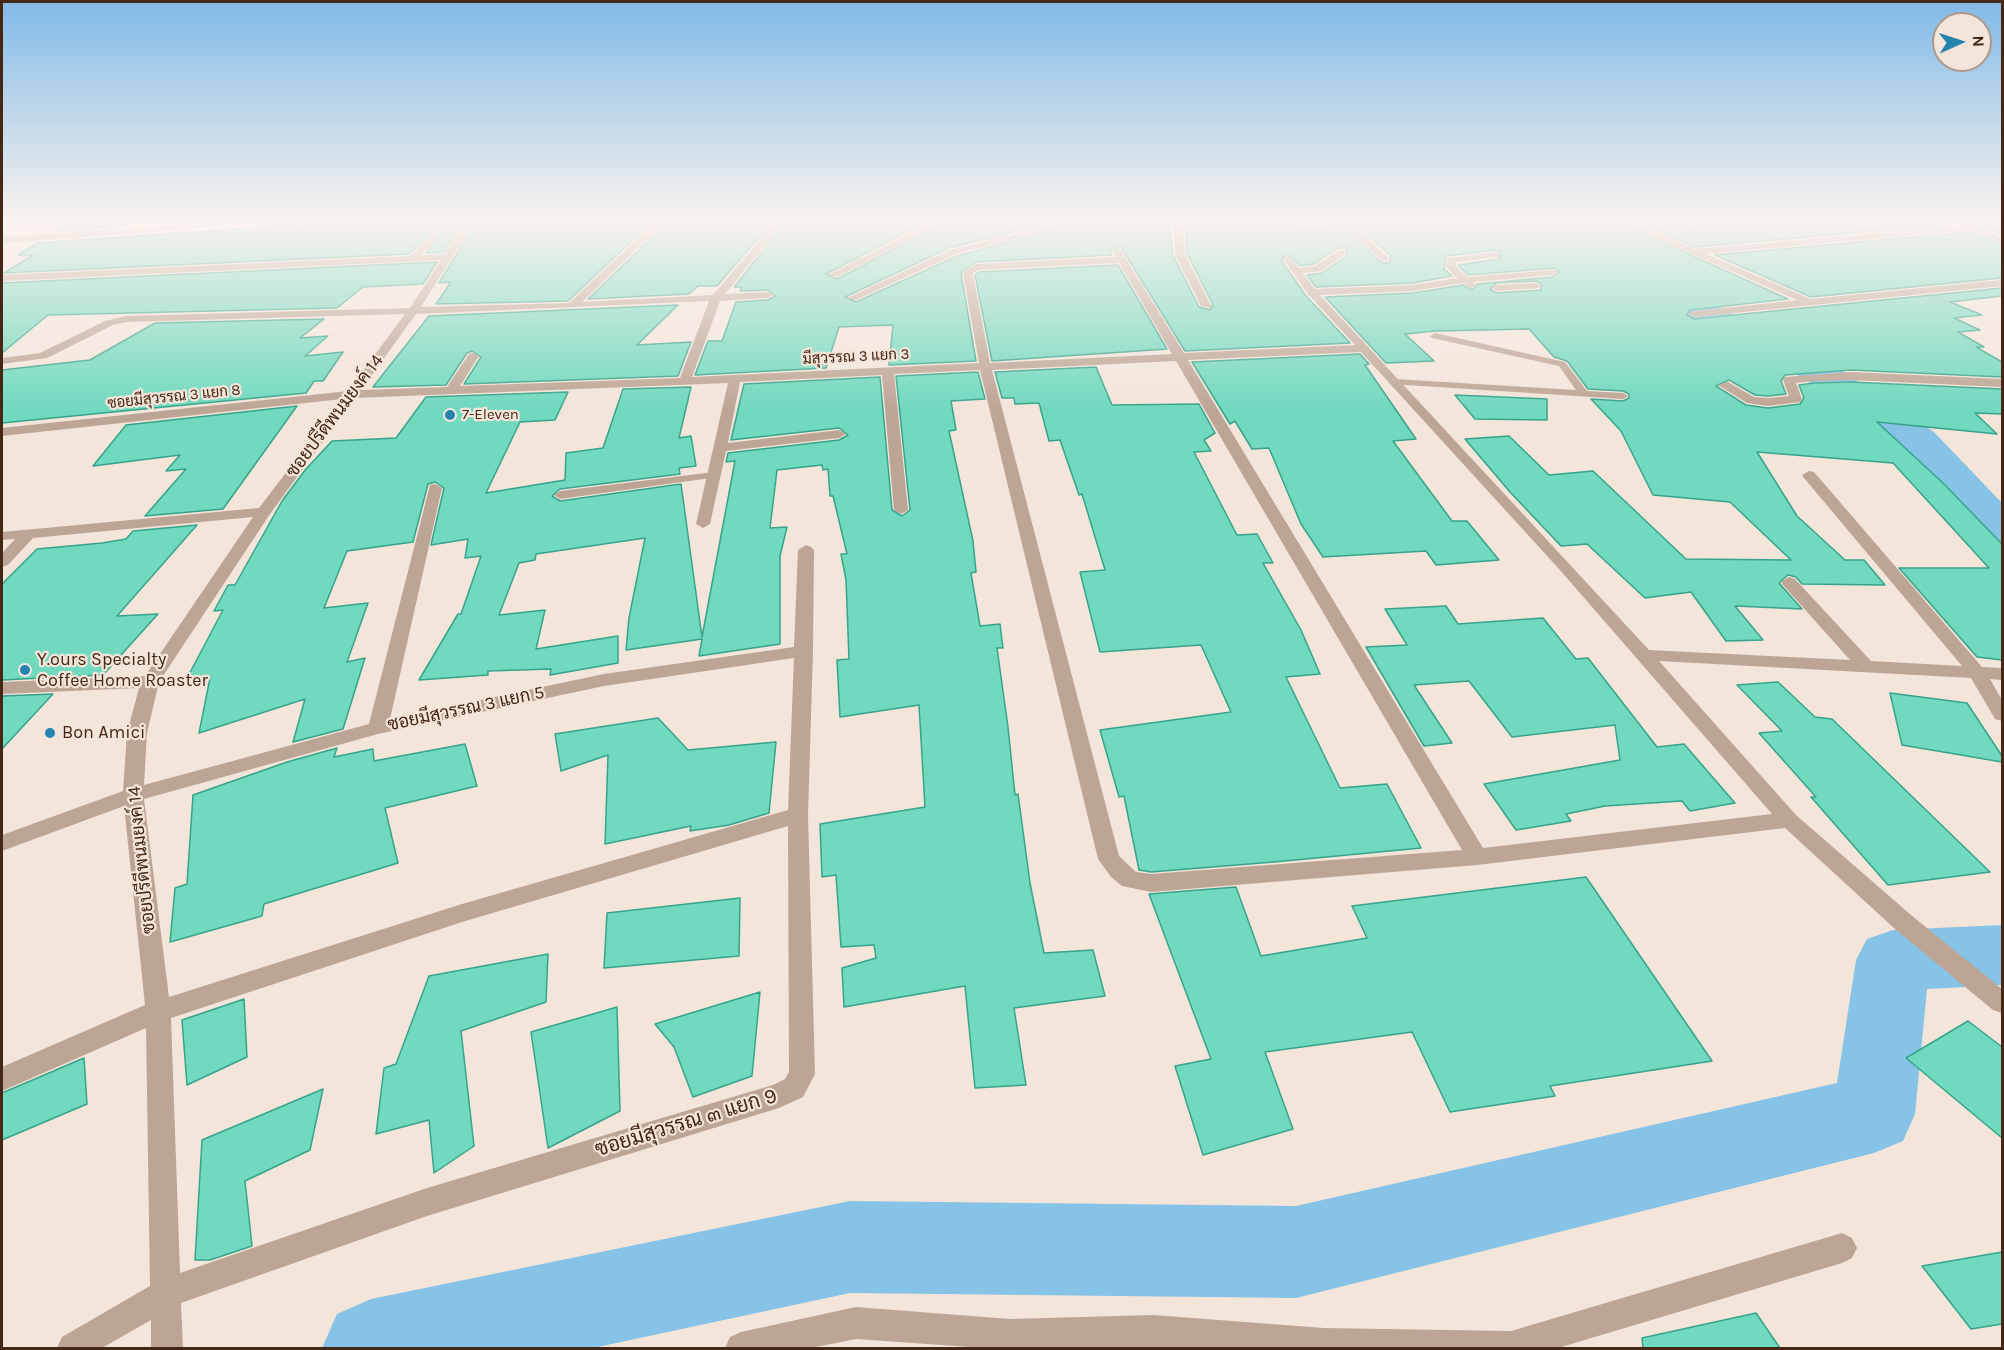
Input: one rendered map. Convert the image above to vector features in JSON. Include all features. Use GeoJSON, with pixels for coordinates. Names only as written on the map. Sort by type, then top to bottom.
{"type":"FeatureCollection","features":[{"type":"Feature","properties":{"kind":"street","name":"ซอยปรีดีพนมยงค์ 14"},"geometry":{"type":"LineString","coordinates":[[167,1348],[158,1011],[133,795],[137,733],[150,682],[264,512],[430,284]]}},
{"type":"Feature","properties":{"kind":"street"},"geometry":{"type":"LineString","coordinates":[[572,306],[595,284]]}},
{"type":"Feature","properties":{"kind":"street"},"geometry":{"type":"LineString","coordinates":[[685,381],[716,298],[728,284]]}},
{"type":"Feature","properties":{"kind":"street"},"geometry":{"type":"LineString","coordinates":[[852,298],[883,284]]}},
{"type":"Feature","properties":{"kind":"street"},"geometry":{"type":"LineString","coordinates":[[970,284],[985,365],[1109,859],[1130,880],[1151,883],[1476,856],[1789,820]]}},
{"type":"Feature","properties":{"kind":"street"},"geometry":{"type":"LineString","coordinates":[[1136,284],[1476,856]]}},
{"type":"Feature","properties":{"kind":"street"},"geometry":{"type":"LineString","coordinates":[[1195,284],[1206,306]]}},
{"type":"Feature","properties":{"kind":"street"},"geometry":{"type":"LineString","coordinates":[[1306,284],[1644,655],[1789,820],[1903,922],[2002,1003]]}},
{"type":"Feature","properties":{"kind":"street"},"geometry":{"type":"LineString","coordinates":[[1312,292],[1413,288],[1438,284]]}},
{"type":"Feature","properties":{"kind":"street"},"geometry":{"type":"LineString","coordinates":[[1472,284],[1481,289],[1535,286]]}},
{"type":"Feature","properties":{"kind":"street"},"geometry":{"type":"LineString","coordinates":[[1769,284],[1810,302]]}},
{"type":"Feature","properties":{"kind":"street"},"geometry":{"type":"LineString","coordinates":[[1697,314],[1992,284]]}},
{"type":"Feature","properties":{"kind":"street"},"geometry":{"type":"LineString","coordinates":[[2,361],[43,356],[109,323],[126,319],[572,306],[768,295]]}},
{"type":"Feature","properties":{"kind":"street","name":"มีสุวรรณ 3 แยก 3"},"geometry":{"type":"LineString","coordinates":[[351,394],[735,379],[1179,355],[1363,348]]}},
{"type":"Feature","properties":{"kind":"street"},"geometry":{"type":"LineString","coordinates":[[451,390],[473,356]]}},
{"type":"Feature","properties":{"kind":"street"},"geometry":{"type":"LineString","coordinates":[[888,370],[901,510]]}},
{"type":"Feature","properties":{"kind":"street"},"geometry":{"type":"LineString","coordinates":[[1724,385],[1751,400],[1793,401],[1796,398],[1789,380],[1814,377],[1851,376],[2002,383]]}},
{"type":"Feature","properties":{"kind":"street"},"geometry":{"type":"LineString","coordinates":[[703,524],[735,379]]}},
{"type":"Feature","properties":{"kind":"street","name":"ซอยมีสุวรรณ 3 แยก 8"},"geometry":{"type":"LineString","coordinates":[[2,432],[351,394]]}},
{"type":"Feature","properties":{"kind":"street"},"geometry":{"type":"LineString","coordinates":[[720,448],[839,434]]}},
{"type":"Feature","properties":{"kind":"street"},"geometry":{"type":"LineString","coordinates":[[1809,475],[1977,673],[2002,715]]}},
{"type":"Feature","properties":{"kind":"street"},"geometry":{"type":"LineString","coordinates":[[378,728],[435,488]]}},
{"type":"Feature","properties":{"kind":"street"},"geometry":{"type":"LineString","coordinates":[[2,536],[264,512]]}},
{"type":"Feature","properties":{"kind":"street"},"geometry":{"type":"LineString","coordinates":[[2,562],[30,533]]}},
{"type":"Feature","properties":{"kind":"street","name":"ซอยมีสุวรรณ ๓ แยก 9"},"geometry":{"type":"LineString","coordinates":[[73,1348],[167,1293],[427,1202],[779,1096],[794,1088],[802,1074],[798,815],[806,550]]}},
{"type":"Feature","properties":{"kind":"street"},"geometry":{"type":"LineString","coordinates":[[1789,582],[1866,666]]}},
{"type":"Feature","properties":{"kind":"street","name":"ซอยมีสุวรรณ 3 แยก 5"},"geometry":{"type":"LineString","coordinates":[[2,843],[133,795],[378,728],[604,680],[804,651]]}},
{"type":"Feature","properties":{"kind":"street"},"geometry":{"type":"LineString","coordinates":[[1644,655],[2002,674]]}},
{"type":"Feature","properties":{"kind":"street"},"geometry":{"type":"LineString","coordinates":[[2,688],[150,682]]}},
{"type":"Feature","properties":{"kind":"street"},"geometry":{"type":"LineString","coordinates":[[2,1079],[158,1011],[462,912],[798,815]]}},
{"type":"Feature","properties":{"kind":"street"},"geometry":{"type":"LineString","coordinates":[[741,1348],[856,1323],[1010,1335],[1153,1331],[1324,1344],[1511,1347],[1842,1248]]}},
{"type":"Feature","properties":{"kind":"lane"},"geometry":{"type":"LineString","coordinates":[[1435,336],[1562,364],[1583,393]]}},
{"type":"Feature","properties":{"kind":"lane"},"geometry":{"type":"LineString","coordinates":[[1395,382],[1623,396]]}},
{"type":"Feature","properties":{"kind":"lane"},"geometry":{"type":"LineString","coordinates":[[560,495],[714,476]]}},
{"type":"Feature","properties":{"kind":"building"},"geometry":{"type":"Polygon","coordinates":[[[2,284],[423,284],[363,287],[337,308],[48,315],[2,353],[2,284]]]}},
{"type":"Feature","properties":{"kind":"building"},"geometry":{"type":"Polygon","coordinates":[[[450,284],[586,284],[568,301],[436,304],[450,284]]]}},
{"type":"Feature","properties":{"kind":"building"},"geometry":{"type":"Polygon","coordinates":[[[604,284],[719,284],[717,286],[698,286],[689,294],[588,299],[604,284]]]}},
{"type":"Feature","properties":{"kind":"building"},"geometry":{"type":"Polygon","coordinates":[[[736,284],[873,284],[845,297],[856,302],[896,284],[963,284],[976,361],[889,365],[893,325],[839,327],[826,368],[695,375],[708,341],[722,341],[736,302],[768,300],[775,296],[768,290],[740,291],[742,287],[734,287],[736,284]]]}},
{"type":"Feature","properties":{"kind":"building"},"geometry":{"type":"Polygon","coordinates":[[[977,284],[1129,284],[1167,349],[992,361],[977,284]]]}},
{"type":"Feature","properties":{"kind":"building"},"geometry":{"type":"Polygon","coordinates":[[[1144,284],[1188,284],[1199,307],[1210,310],[1213,305],[1202,284],[1298,284],[1350,343],[1185,351],[1144,284]]]}},
{"type":"Feature","properties":{"kind":"building"},"geometry":{"type":"Polygon","coordinates":[[[1314,284],[1389,284],[1316,287],[1314,284]]]}},
{"type":"Feature","properties":{"kind":"building"},"geometry":{"type":"Polygon","coordinates":[[[1478,284],[1496,284],[1490,289],[1497,293],[1541,290],[1541,284],[1755,284],[1788,299],[1690,310],[1687,315],[1694,319],[2002,288],[2002,296],[1950,302],[1982,315],[1954,318],[1980,330],[1958,332],[1984,347],[1976,347],[2002,362],[2002,377],[1851,370],[1785,375],[1781,381],[1786,394],[1755,395],[1729,380],[1716,386],[1746,405],[1768,408],[1800,404],[1804,398],[1799,385],[1814,383],[1851,382],[2002,389],[2002,414],[1975,413],[1997,434],[1877,422],[1943,483],[2002,544],[2002,660],[1977,657],[1899,568],[1989,568],[1893,463],[1757,452],[1797,516],[1845,560],[1864,560],[1885,585],[1802,584],[1796,577],[1788,575],[1779,583],[1802,609],[1735,606],[1763,640],[1726,641],[1691,592],[1645,598],[1587,544],[1561,546],[1510,492],[1465,439],[1509,436],[1549,475],[1593,471],[1686,559],[1791,560],[1730,502],[1653,495],[1621,431],[1591,399],[1623,401],[1629,398],[1629,394],[1623,391],[1588,389],[1567,361],[1554,357],[1529,329],[1405,334],[1434,361],[1386,363],[1325,297],[1413,293],[1463,285],[1472,290],[1478,284]]]}},
{"type":"Feature","properties":{"kind":"building"},"geometry":{"type":"Polygon","coordinates":[[[1781,284],[1942,284],[1811,297],[1781,284]]]}},
{"type":"Feature","properties":{"kind":"building"},"geometry":{"type":"Polygon","coordinates":[[[678,305],[637,345],[691,342],[678,376],[464,384],[481,357],[472,351],[467,353],[446,385],[373,387],[429,316],[678,305]]]}},
{"type":"Feature","properties":{"kind":"building"},"geometry":{"type":"Polygon","coordinates":[[[324,319],[300,338],[328,336],[305,356],[343,352],[323,381],[314,381],[306,393],[2,423],[2,370],[90,360],[155,323],[324,319]]]}},
{"type":"Feature","properties":{"kind":"building"},"geometry":{"type":"Polygon","coordinates":[[[1360,354],[1369,364],[1365,365],[1416,439],[1393,441],[1452,521],[1467,521],[1499,560],[1436,565],[1426,551],[1323,557],[1301,524],[1269,448],[1252,449],[1235,421],[1230,424],[1192,362],[1360,354]]]}},
{"type":"Feature","properties":{"kind":"building"},"geometry":{"type":"Polygon","coordinates":[[[1096,367],[1112,405],[1199,404],[1215,433],[1204,440],[1211,451],[1194,452],[1237,535],[1257,534],[1273,563],[1263,563],[1301,630],[1320,674],[1286,677],[1340,788],[1387,784],[1421,848],[1151,872],[1139,870],[1124,796],[1119,797],[1100,730],[1231,712],[1201,645],[1100,652],[1080,572],[1105,570],[1082,494],[1079,495],[1060,440],[1049,441],[1039,403],[1015,404],[1014,398],[1002,398],[995,372],[1096,367]]]}},
{"type":"Feature","properties":{"kind":"building"},"geometry":{"type":"Polygon","coordinates":[[[978,372],[985,399],[951,401],[956,430],[949,431],[973,541],[976,572],[971,573],[980,626],[1000,624],[1003,648],[997,648],[1015,795],[1018,794],[1030,883],[1044,953],[1093,950],[1105,996],[1014,1008],[1026,1085],[975,1088],[965,986],[844,1007],[842,968],[876,958],[874,945],[841,947],[836,875],[822,877],[820,824],[925,807],[919,705],[840,717],[837,660],[849,659],[846,580],[841,554],[847,554],[833,496],[830,496],[828,469],[823,470],[822,465],[777,470],[770,528],[787,527],[780,556],[780,644],[699,656],[702,639],[626,650],[629,618],[645,538],[536,554],[535,560],[519,563],[499,615],[545,610],[536,649],[618,636],[618,663],[550,675],[551,669],[488,671],[488,675],[419,680],[458,614],[461,614],[481,556],[465,558],[468,539],[431,545],[444,488],[435,482],[428,484],[413,542],[347,551],[324,608],[368,603],[347,662],[365,658],[343,729],[293,742],[305,699],[199,733],[210,678],[185,682],[223,610],[214,611],[228,585],[235,585],[282,501],[306,469],[332,441],[396,438],[426,397],[568,392],[555,420],[520,422],[486,493],[565,480],[566,453],[603,448],[623,389],[691,387],[679,438],[691,436],[696,466],[679,468],[680,474],[560,489],[552,496],[560,501],[681,484],[702,637],[735,461],[726,462],[728,453],[839,440],[848,435],[839,428],[731,440],[744,384],[880,377],[892,510],[902,516],[910,510],[896,376],[978,372]]]}},
{"type":"Feature","properties":{"kind":"building"},"geometry":{"type":"Polygon","coordinates":[[[1455,395],[1547,399],[1547,420],[1475,419],[1455,395]]]}},
{"type":"Feature","properties":{"kind":"building"},"geometry":{"type":"Polygon","coordinates":[[[297,406],[223,509],[145,516],[186,469],[166,471],[180,455],[93,466],[126,425],[297,406]]]}},
{"type":"Feature","properties":{"kind":"building"},"geometry":{"type":"Polygon","coordinates":[[[197,525],[117,616],[158,614],[103,675],[2,680],[2,584],[37,549],[102,543],[126,539],[133,531],[197,525]]]}},
{"type":"Feature","properties":{"kind":"building"},"geometry":{"type":"Polygon","coordinates":[[[1446,606],[1458,624],[1543,618],[1576,659],[1588,658],[1657,747],[1684,744],[1735,803],[1690,811],[1682,801],[1605,806],[1566,814],[1571,821],[1516,830],[1484,784],[1620,760],[1615,725],[1512,737],[1469,681],[1414,685],[1452,743],[1424,746],[1366,647],[1407,645],[1385,609],[1446,606]]]}},
{"type":"Feature","properties":{"kind":"building"},"geometry":{"type":"Polygon","coordinates":[[[1778,682],[1815,717],[1832,719],[1990,872],[1888,885],[1811,797],[1816,797],[1759,733],[1782,731],[1737,685],[1778,682]]]}},
{"type":"Feature","properties":{"kind":"building"},"geometry":{"type":"Polygon","coordinates":[[[1890,693],[1967,703],[2002,756],[2002,762],[1902,745],[1890,693]]]}},
{"type":"Feature","properties":{"kind":"building"},"geometry":{"type":"Polygon","coordinates":[[[53,694],[2,749],[2,696],[53,694]]]}},
{"type":"Feature","properties":{"kind":"building"},"geometry":{"type":"Polygon","coordinates":[[[658,718],[688,750],[776,742],[769,813],[729,825],[690,831],[691,826],[605,844],[608,755],[561,771],[555,734],[658,718]]]}},
{"type":"Feature","properties":{"kind":"building"},"geometry":{"type":"Polygon","coordinates":[[[465,744],[477,786],[385,808],[398,863],[264,904],[262,916],[170,942],[175,888],[187,884],[193,795],[287,762],[337,748],[334,757],[373,749],[374,761],[465,744]]]}},
{"type":"Feature","properties":{"kind":"building"},"geometry":{"type":"Polygon","coordinates":[[[1586,877],[1712,1061],[1550,1086],[1555,1096],[1450,1112],[1412,1032],[1265,1052],[1293,1129],[1203,1155],[1175,1066],[1211,1059],[1149,894],[1236,887],[1261,956],[1367,938],[1352,906],[1586,877]]]}},
{"type":"Feature","properties":{"kind":"building"},"geometry":{"type":"Polygon","coordinates":[[[740,898],[739,956],[604,968],[607,913],[740,898]]]}},
{"type":"Feature","properties":{"kind":"building"},"geometry":{"type":"Polygon","coordinates":[[[548,954],[546,1002],[461,1031],[474,1146],[434,1173],[429,1120],[376,1134],[384,1068],[396,1064],[429,976],[548,954]]]}},
{"type":"Feature","properties":{"kind":"building"},"geometry":{"type":"Polygon","coordinates":[[[760,992],[752,1076],[693,1097],[674,1047],[655,1024],[760,992]]]}},
{"type":"Feature","properties":{"kind":"building"},"geometry":{"type":"Polygon","coordinates":[[[244,999],[247,1057],[187,1085],[182,1020],[244,999]]]}},
{"type":"Feature","properties":{"kind":"building"},"geometry":{"type":"Polygon","coordinates":[[[617,1007],[620,1111],[548,1148],[531,1032],[617,1007]]]}},
{"type":"Feature","properties":{"kind":"building"},"geometry":{"type":"Polygon","coordinates":[[[1968,1021],[2002,1047],[2002,1138],[1906,1058],[1968,1021]]]}},
{"type":"Feature","properties":{"kind":"building"},"geometry":{"type":"Polygon","coordinates":[[[84,1058],[87,1104],[2,1140],[2,1093],[84,1058]]]}},
{"type":"Feature","properties":{"kind":"building"},"geometry":{"type":"Polygon","coordinates":[[[323,1089],[310,1150],[245,1181],[252,1246],[210,1260],[195,1260],[202,1140],[323,1089]]]}},
{"type":"Feature","properties":{"kind":"building"},"geometry":{"type":"Polygon","coordinates":[[[2002,1252],[2002,1324],[1971,1329],[1922,1266],[2002,1252]]]}},
{"type":"Feature","properties":{"kind":"building"},"geometry":{"type":"Polygon","coordinates":[[[1756,1313],[1780,1348],[1643,1348],[1642,1338],[1756,1313]]]}},
{"type":"Feature","properties":{"kind":"waterway"},"geometry":{"type":"LineString","coordinates":[[1663,284],[1685,302],[1819,372],[1920,441],[2002,529]]}},
{"type":"Feature","properties":{"kind":"waterway"},"geometry":{"type":"LineString","coordinates":[[371,1348],[850,1247],[1296,1252],[1874,1114],[1893,960],[2002,955]]}},
{"type":"Feature","properties":{"kind":"place","name":"7-Eleven"},"geometry":{"type":"Point","coordinates":[450,415]}},
{"type":"Feature","properties":{"kind":"place","name":"Y.ours Specialty Coffee Home Roaster"},"geometry":{"type":"Point","coordinates":[25,670]}},
{"type":"Feature","properties":{"kind":"place","name":"Bon Amici"},"geometry":{"type":"Point","coordinates":[50,733]}}]}
